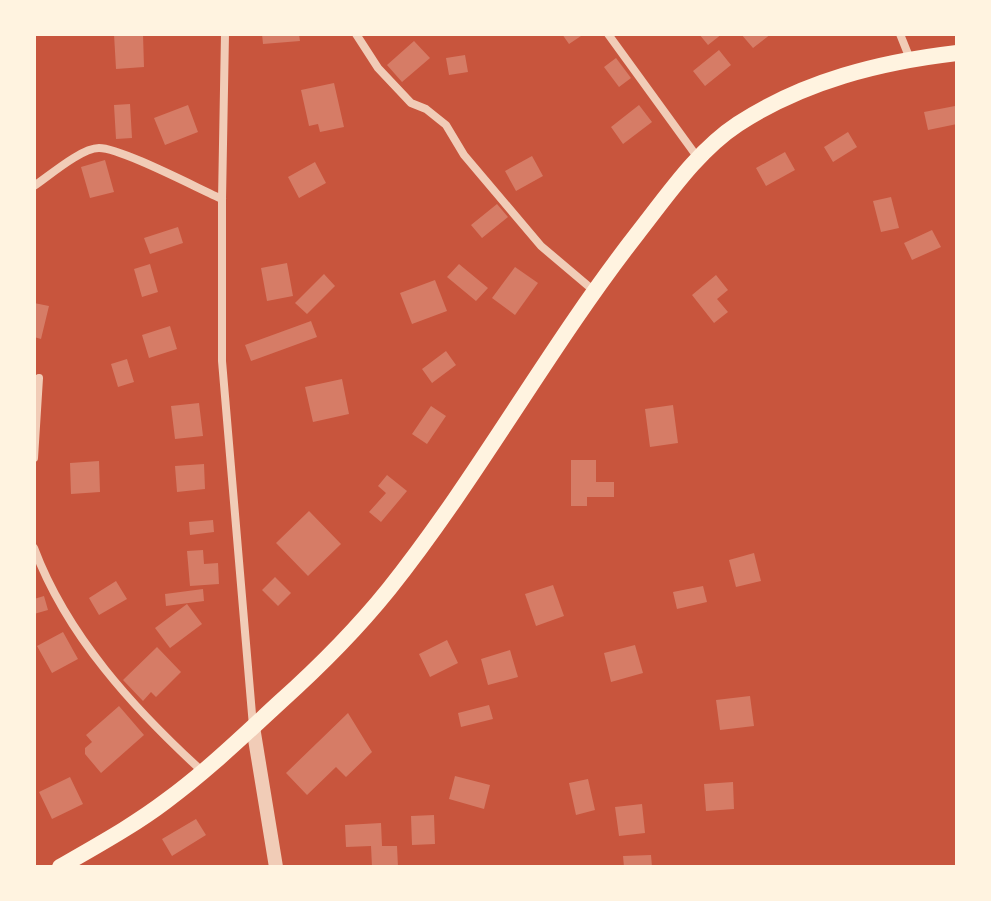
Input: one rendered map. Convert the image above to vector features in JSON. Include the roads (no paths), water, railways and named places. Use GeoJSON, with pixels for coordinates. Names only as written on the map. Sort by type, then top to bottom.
{"type":"FeatureCollection","features":[{"type":"Feature","properties":{"kind":"main road"},"geometry":{"type":"LineString","coordinates":[[60,867],[122,831],[203,772],[320,665],[389,589],[508,421],[593,290],[698,158],[735,126],[767,106],[852,72],[910,59],[957,53]]}},
{"type":"Feature","properties":{"kind":"street"},"geometry":{"type":"LineString","coordinates":[[225,34],[222,361],[253,727],[276,867]]}},
{"type":"Feature","properties":{"kind":"street"},"geometry":{"type":"LineString","coordinates":[[356,34],[378,68],[411,103],[426,109],[446,125],[464,155],[541,246],[593,290]]}},
{"type":"Feature","properties":{"kind":"street"},"geometry":{"type":"LineString","coordinates":[[608,34],[698,158]]}},
{"type":"Feature","properties":{"kind":"street"},"geometry":{"type":"LineString","coordinates":[[900,34],[910,59]]}},
{"type":"Feature","properties":{"kind":"street"},"geometry":{"type":"LineString","coordinates":[[34,186],[78,156],[98,148],[128,157],[222,199]]}},
{"type":"Feature","properties":{"kind":"street"},"geometry":{"type":"LineString","coordinates":[[34,458],[39,378]]}},
{"type":"Feature","properties":{"kind":"street"},"geometry":{"type":"LineString","coordinates":[[34,548],[47,581],[91,651],[145,718],[203,772]]}}]}
